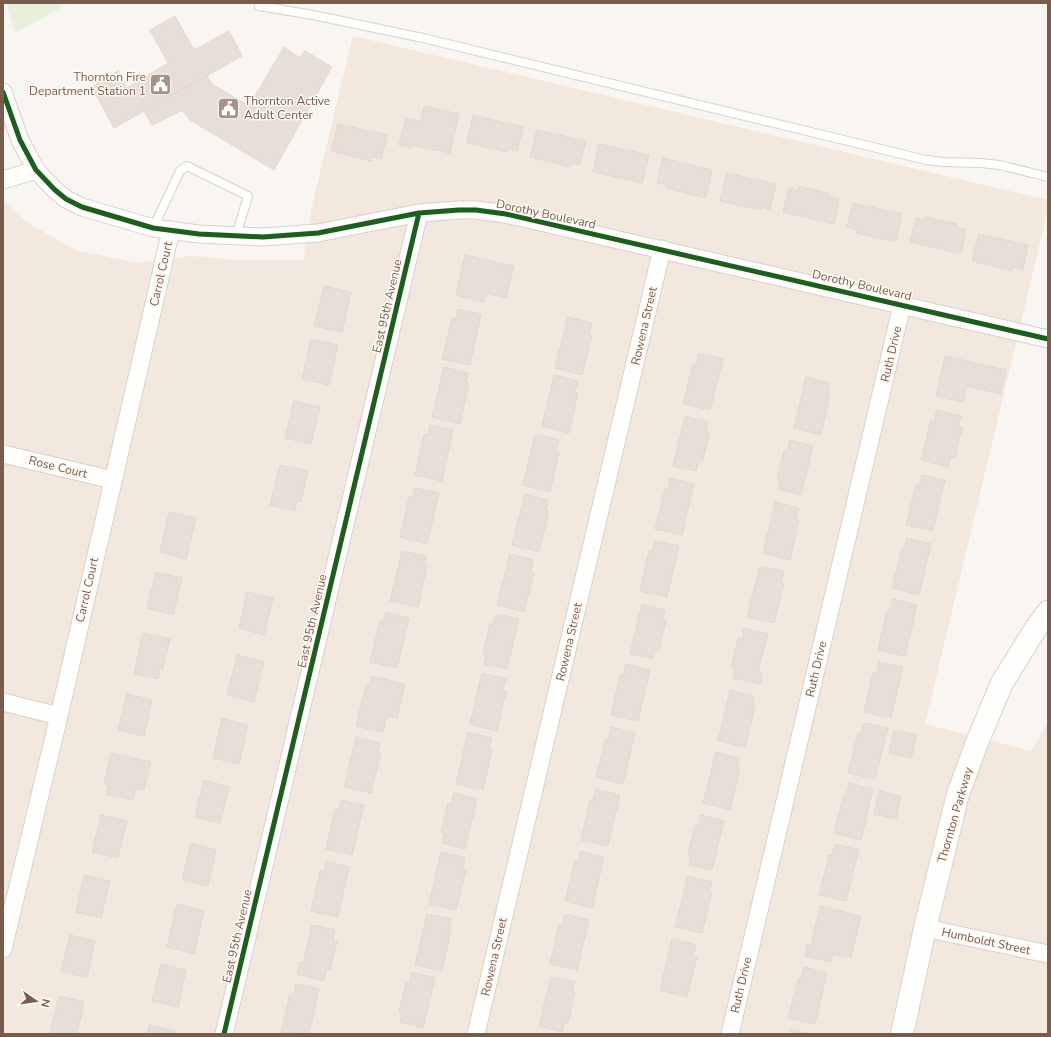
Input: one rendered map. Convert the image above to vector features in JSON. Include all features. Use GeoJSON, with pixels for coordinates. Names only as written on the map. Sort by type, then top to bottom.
{"type":"FeatureCollection","features":[{"type":"Feature","properties":{"kind":"main road","name":"Thornton Parkway"},"geometry":{"type":"LineString","coordinates":[[902,1034],[925,928],[958,794],[978,740],[1002,683],[1036,628],[1048,612]]}},
{"type":"Feature","properties":{"kind":"street","name":"Dorothy Boulevard"},"geometry":{"type":"LineString","coordinates":[[3,92],[20,140],[36,170],[55,190],[66,199],[82,206],[153,228],[199,234],[263,237],[318,233],[419,213],[476,210],[506,214],[1048,338]]}},
{"type":"Feature","properties":{"kind":"street"},"geometry":{"type":"LineString","coordinates":[[3,180],[36,170]]}},
{"type":"Feature","properties":{"kind":"street","name":"East 95th Avenue"},"geometry":{"type":"LineString","coordinates":[[224,1034],[419,213]]}},
{"type":"Feature","properties":{"kind":"street","name":"Carrol Court"},"geometry":{"type":"LineString","coordinates":[[3,949],[59,716],[171,230]]}},
{"type":"Feature","properties":{"kind":"street","name":"Rowena Street"},"geometry":{"type":"LineString","coordinates":[[476,1034],[662,249]]}},
{"type":"Feature","properties":{"kind":"street","name":"Ruth Drive"},"geometry":{"type":"LineString","coordinates":[[730,1034],[902,305]]}},
{"type":"Feature","properties":{"kind":"street","name":"Rose Court"},"geometry":{"type":"LineString","coordinates":[[3,454],[113,480]]}},
{"type":"Feature","properties":{"kind":"street"},"geometry":{"type":"LineString","coordinates":[[3,702],[59,716]]}},
{"type":"Feature","properties":{"kind":"street","name":"Humboldt Street"},"geometry":{"type":"LineString","coordinates":[[925,928],[1048,954]]}},
{"type":"Feature","properties":{"kind":"lane"},"geometry":{"type":"LineString","coordinates":[[259,6],[313,15],[423,38],[926,160],[1000,165],[1048,177]]}},
{"type":"Feature","properties":{"kind":"lane"},"geometry":{"type":"LineString","coordinates":[[153,228],[180,171],[187,166],[248,196],[236,236]]}},
{"type":"Feature","properties":{"kind":"shaded area"},"geometry":{"type":"Polygon","coordinates":[[[353,36],[1048,200],[1048,209],[925,724],[1031,751],[1048,722],[1048,1034],[3,1034],[3,201],[27,222],[75,250],[137,263],[191,256],[234,260],[303,260],[313,202],[353,36]]]}},
{"type":"Feature","properties":{"kind":"green space"},"geometry":{"type":"Polygon","coordinates":[[[6,3],[69,3],[15,33],[6,3]]]}},
{"type":"Feature","properties":{"kind":"building"},"geometry":{"type":"Polygon","coordinates":[[[175,16],[194,50],[229,31],[242,56],[114,128],[92,87],[118,71],[127,88],[168,63],[150,30],[175,16]]]}},
{"type":"Feature","properties":{"kind":"building","name":"Thornton Active Adult Center"},"geometry":{"type":"Polygon","coordinates":[[[284,47],[300,58],[305,51],[332,67],[274,170],[190,120],[182,110],[152,125],[144,111],[207,75],[212,84],[249,106],[284,47]]]}},
{"type":"Feature","properties":{"kind":"building"},"geometry":{"type":"Polygon","coordinates":[[[424,106],[459,114],[450,153],[412,145],[412,148],[399,145],[406,118],[421,121],[424,106]]]}},
{"type":"Feature","properties":{"kind":"building"},"geometry":{"type":"Polygon","coordinates":[[[473,115],[523,127],[517,151],[507,149],[507,152],[467,143],[473,115]]]}},
{"type":"Feature","properties":{"kind":"building"},"geometry":{"type":"Polygon","coordinates":[[[338,124],[387,135],[381,159],[372,157],[371,161],[331,151],[338,124]]]}},
{"type":"Feature","properties":{"kind":"building"},"geometry":{"type":"Polygon","coordinates":[[[537,130],[586,141],[580,165],[571,163],[570,167],[530,157],[537,130]]]}},
{"type":"Feature","properties":{"kind":"building"},"geometry":{"type":"Polygon","coordinates":[[[599,144],[649,155],[642,183],[593,172],[599,144]]]}},
{"type":"Feature","properties":{"kind":"building"},"geometry":{"type":"Polygon","coordinates":[[[663,158],[712,170],[706,198],[666,188],[667,185],[657,183],[663,158]]]}},
{"type":"Feature","properties":{"kind":"building"},"geometry":{"type":"Polygon","coordinates":[[[727,173],[776,184],[770,209],[761,207],[760,210],[720,201],[727,173]]]}},
{"type":"Feature","properties":{"kind":"building"},"geometry":{"type":"Polygon","coordinates":[[[799,186],[830,194],[829,197],[839,199],[834,224],[783,212],[789,188],[798,190],[799,186]]]}},
{"type":"Feature","properties":{"kind":"building"},"geometry":{"type":"Polygon","coordinates":[[[853,203],[902,214],[896,242],[856,233],[857,230],[847,227],[853,203]]]}},
{"type":"Feature","properties":{"kind":"building"},"geometry":{"type":"Polygon","coordinates":[[[926,217],[957,224],[957,227],[966,229],[961,254],[910,242],[916,218],[925,220],[926,217]]]}},
{"type":"Feature","properties":{"kind":"building"},"geometry":{"type":"Polygon","coordinates":[[[979,234],[1028,245],[1023,270],[1013,267],[1012,271],[972,261],[979,234]]]}},
{"type":"Feature","properties":{"kind":"building"},"geometry":{"type":"Polygon","coordinates":[[[465,255],[514,266],[506,298],[486,293],[484,302],[456,295],[465,255]]]}},
{"type":"Feature","properties":{"kind":"building"},"geometry":{"type":"Polygon","coordinates":[[[324,286],[351,292],[342,332],[314,326],[324,286]]]}},
{"type":"Feature","properties":{"kind":"building"},"geometry":{"type":"Polygon","coordinates":[[[458,309],[481,314],[470,365],[442,359],[452,318],[456,319],[458,309]]]}},
{"type":"Feature","properties":{"kind":"building"},"geometry":{"type":"Polygon","coordinates":[[[568,317],[592,323],[589,334],[592,335],[582,375],[555,368],[568,317]]]}},
{"type":"Feature","properties":{"kind":"building"},"geometry":{"type":"Polygon","coordinates":[[[311,339],[338,345],[329,385],[302,379],[311,339]]]}},
{"type":"Feature","properties":{"kind":"building"},"geometry":{"type":"Polygon","coordinates":[[[699,353],[723,359],[710,410],[683,404],[693,364],[696,365],[699,353]]]}},
{"type":"Feature","properties":{"kind":"building"},"geometry":{"type":"Polygon","coordinates":[[[945,356],[1006,370],[1001,394],[967,386],[963,402],[936,396],[945,356]]]}},
{"type":"Feature","properties":{"kind":"building"},"geometry":{"type":"Polygon","coordinates":[[[444,367],[468,373],[466,382],[469,383],[460,424],[432,417],[444,367]]]}},
{"type":"Feature","properties":{"kind":"building"},"geometry":{"type":"Polygon","coordinates":[[[554,375],[578,381],[575,392],[578,393],[569,433],[542,426],[554,375]]]}},
{"type":"Feature","properties":{"kind":"building"},"geometry":{"type":"Polygon","coordinates":[[[806,377],[830,383],[827,394],[830,395],[821,435],[794,428],[806,377]]]}},
{"type":"Feature","properties":{"kind":"building"},"geometry":{"type":"Polygon","coordinates":[[[294,401],[320,407],[311,444],[285,438],[294,401]]]}},
{"type":"Feature","properties":{"kind":"building"},"geometry":{"type":"Polygon","coordinates":[[[937,410],[961,416],[958,426],[962,427],[955,458],[951,457],[948,467],[921,460],[931,420],[934,421],[937,410]]]}},
{"type":"Feature","properties":{"kind":"building"},"geometry":{"type":"Polygon","coordinates":[[[685,416],[708,422],[706,431],[710,432],[702,463],[698,462],[696,471],[673,466],[685,416]]]}},
{"type":"Feature","properties":{"kind":"building"},"geometry":{"type":"Polygon","coordinates":[[[430,425],[453,430],[442,481],[415,475],[424,434],[428,435],[430,425]]]}},
{"type":"Feature","properties":{"kind":"building"},"geometry":{"type":"Polygon","coordinates":[[[535,434],[559,440],[556,451],[559,452],[550,492],[523,485],[535,434]]]}},
{"type":"Feature","properties":{"kind":"building"},"geometry":{"type":"Polygon","coordinates":[[[790,440],[813,446],[801,495],[778,489],[780,480],[777,479],[784,450],[787,451],[790,440]]]}},
{"type":"Feature","properties":{"kind":"building"},"geometry":{"type":"Polygon","coordinates":[[[280,465],[308,471],[301,502],[297,501],[295,511],[270,505],[280,465]]]}},
{"type":"Feature","properties":{"kind":"building"},"geometry":{"type":"Polygon","coordinates":[[[922,475],[945,480],[933,531],[906,525],[916,485],[919,486],[922,475]]]}},
{"type":"Feature","properties":{"kind":"building"},"geometry":{"type":"Polygon","coordinates":[[[670,478],[694,484],[682,535],[655,529],[665,489],[668,489],[670,478]]]}},
{"type":"Feature","properties":{"kind":"building"},"geometry":{"type":"Polygon","coordinates":[[[415,488],[439,493],[427,544],[400,537],[409,497],[413,498],[415,488]]]}},
{"type":"Feature","properties":{"kind":"building"},"geometry":{"type":"Polygon","coordinates":[[[525,494],[548,500],[546,511],[549,511],[539,552],[512,545],[525,494]]]}},
{"type":"Feature","properties":{"kind":"building"},"geometry":{"type":"Polygon","coordinates":[[[775,502],[799,508],[796,519],[799,520],[790,560],[763,553],[775,502]]]}},
{"type":"Feature","properties":{"kind":"building"},"geometry":{"type":"Polygon","coordinates":[[[169,512],[196,518],[186,559],[160,552],[169,512]]]}},
{"type":"Feature","properties":{"kind":"building"},"geometry":{"type":"Polygon","coordinates":[[[907,538],[931,544],[919,595],[892,588],[902,548],[905,549],[907,538]]]}},
{"type":"Feature","properties":{"kind":"building"},"geometry":{"type":"Polygon","coordinates":[[[655,541],[679,546],[667,597],[640,591],[649,551],[652,552],[655,541]]]}},
{"type":"Feature","properties":{"kind":"building"},"geometry":{"type":"Polygon","coordinates":[[[402,551],[426,556],[424,566],[427,566],[418,607],[390,601],[402,551]]]}},
{"type":"Feature","properties":{"kind":"building"},"geometry":{"type":"Polygon","coordinates":[[[510,554],[533,560],[531,571],[534,572],[524,612],[497,605],[510,554]]]}},
{"type":"Feature","properties":{"kind":"building"},"geometry":{"type":"Polygon","coordinates":[[[760,566],[784,571],[781,582],[784,583],[774,623],[747,617],[760,566]]]}},
{"type":"Feature","properties":{"kind":"building"},"geometry":{"type":"Polygon","coordinates":[[[156,572],[182,578],[173,615],[147,608],[156,572]]]}},
{"type":"Feature","properties":{"kind":"building"},"geometry":{"type":"Polygon","coordinates":[[[247,592],[273,598],[264,635],[239,628],[247,592]]]}},
{"type":"Feature","properties":{"kind":"building"},"geometry":{"type":"Polygon","coordinates":[[[893,599],[917,605],[905,656],[878,650],[887,610],[890,610],[893,599]]]}},
{"type":"Feature","properties":{"kind":"building"},"geometry":{"type":"Polygon","coordinates":[[[642,604],[665,610],[663,619],[666,620],[659,651],[655,650],[653,659],[630,654],[642,604]]]}},
{"type":"Feature","properties":{"kind":"building"},"geometry":{"type":"Polygon","coordinates":[[[386,612],[409,618],[397,668],[370,662],[380,621],[383,622],[386,612]]]}},
{"type":"Feature","properties":{"kind":"building"},"geometry":{"type":"Polygon","coordinates":[[[496,614],[519,619],[507,669],[484,664],[486,654],[483,654],[490,624],[493,625],[496,614]]]}},
{"type":"Feature","properties":{"kind":"building"},"geometry":{"type":"Polygon","coordinates":[[[744,628],[768,634],[758,671],[762,672],[760,684],[733,678],[735,668],[731,667],[738,638],[742,639],[744,628]]]}},
{"type":"Feature","properties":{"kind":"building"},"geometry":{"type":"Polygon","coordinates":[[[143,633],[170,639],[162,670],[160,669],[158,679],[134,674],[143,633]]]}},
{"type":"Feature","properties":{"kind":"building"},"geometry":{"type":"Polygon","coordinates":[[[237,655],[264,662],[254,702],[227,695],[237,655]]]}},
{"type":"Feature","properties":{"kind":"building"},"geometry":{"type":"Polygon","coordinates":[[[879,662],[903,667],[891,718],[864,712],[873,672],[877,673],[879,662]]]}},
{"type":"Feature","properties":{"kind":"building"},"geometry":{"type":"Polygon","coordinates":[[[626,664],[650,670],[638,721],[611,715],[620,675],[623,676],[626,664]]]}},
{"type":"Feature","properties":{"kind":"building"},"geometry":{"type":"Polygon","coordinates":[[[482,673],[506,679],[503,690],[506,691],[497,731],[470,724],[482,673]]]}},
{"type":"Feature","properties":{"kind":"building"},"geometry":{"type":"Polygon","coordinates":[[[372,676],[405,684],[397,718],[387,716],[383,732],[356,726],[366,685],[369,685],[372,676]]]}},
{"type":"Feature","properties":{"kind":"building"},"geometry":{"type":"Polygon","coordinates":[[[730,690],[754,696],[752,707],[755,707],[745,747],[718,741],[730,690]]]}},
{"type":"Feature","properties":{"kind":"building"},"geometry":{"type":"Polygon","coordinates":[[[127,694],[152,700],[144,736],[118,730],[127,694]]]}},
{"type":"Feature","properties":{"kind":"building"},"geometry":{"type":"Polygon","coordinates":[[[222,718],[248,725],[239,764],[213,758],[222,718]]]}},
{"type":"Feature","properties":{"kind":"building"},"geometry":{"type":"Polygon","coordinates":[[[864,723],[888,728],[875,779],[848,773],[858,733],[861,734],[864,723]]]}},
{"type":"Feature","properties":{"kind":"building"},"geometry":{"type":"Polygon","coordinates":[[[611,727],[635,733],[623,784],[596,777],[606,738],[609,738],[611,727]]]}},
{"type":"Feature","properties":{"kind":"building"},"geometry":{"type":"Polygon","coordinates":[[[894,730],[917,735],[911,758],[889,753],[894,730]]]}},
{"type":"Feature","properties":{"kind":"building"},"geometry":{"type":"Polygon","coordinates":[[[468,732],[492,738],[489,749],[492,750],[483,790],[456,784],[468,732]]]}},
{"type":"Feature","properties":{"kind":"building"},"geometry":{"type":"Polygon","coordinates":[[[356,737],[380,743],[378,752],[381,753],[371,793],[344,787],[356,737]]]}},
{"type":"Feature","properties":{"kind":"building"},"geometry":{"type":"Polygon","coordinates":[[[716,752],[739,758],[737,769],[740,770],[730,810],[703,803],[716,752]]]}},
{"type":"Feature","properties":{"kind":"building"},"geometry":{"type":"Polygon","coordinates":[[[111,753],[151,762],[144,790],[136,788],[133,800],[106,794],[108,785],[104,784],[111,753]]]}},
{"type":"Feature","properties":{"kind":"building"},"geometry":{"type":"Polygon","coordinates":[[[204,780],[229,787],[220,823],[195,817],[204,780]]]}},
{"type":"Feature","properties":{"kind":"building"},"geometry":{"type":"Polygon","coordinates":[[[849,783],[873,789],[861,840],[834,833],[844,794],[847,794],[849,783]]]}},
{"type":"Feature","properties":{"kind":"building"},"geometry":{"type":"Polygon","coordinates":[[[596,789],[620,795],[608,846],[581,840],[590,800],[593,800],[596,789]]]}},
{"type":"Feature","properties":{"kind":"building"},"geometry":{"type":"Polygon","coordinates":[[[879,791],[901,796],[896,819],[874,814],[879,791]]]}},
{"type":"Feature","properties":{"kind":"building"},"geometry":{"type":"Polygon","coordinates":[[[454,793],[477,799],[465,849],[442,843],[444,834],[441,833],[448,803],[451,804],[454,793]]]}},
{"type":"Feature","properties":{"kind":"building"},"geometry":{"type":"Polygon","coordinates":[[[341,800],[364,805],[352,855],[326,849],[335,809],[339,809],[341,800]]]}},
{"type":"Feature","properties":{"kind":"building"},"geometry":{"type":"Polygon","coordinates":[[[101,815],[127,821],[118,858],[92,852],[101,815]]]}},
{"type":"Feature","properties":{"kind":"building"},"geometry":{"type":"Polygon","coordinates":[[[701,815],[724,821],[712,870],[689,865],[691,855],[688,854],[695,825],[698,826],[701,815]]]}},
{"type":"Feature","properties":{"kind":"building"},"geometry":{"type":"Polygon","coordinates":[[[191,843],[216,850],[208,886],[182,880],[191,843]]]}},
{"type":"Feature","properties":{"kind":"building"},"geometry":{"type":"Polygon","coordinates":[[[835,844],[859,850],[846,901],[819,895],[829,855],[832,856],[835,844]]]}},
{"type":"Feature","properties":{"kind":"building"},"geometry":{"type":"Polygon","coordinates":[[[580,851],[604,857],[592,908],[565,901],[575,861],[578,862],[580,851]]]}},
{"type":"Feature","properties":{"kind":"building"},"geometry":{"type":"Polygon","coordinates":[[[441,852],[465,858],[463,870],[466,870],[456,910],[429,904],[441,852]]]}},
{"type":"Feature","properties":{"kind":"building"},"geometry":{"type":"Polygon","coordinates":[[[326,861],[349,867],[338,917],[311,911],[320,871],[324,871],[326,861]]]}},
{"type":"Feature","properties":{"kind":"building"},"geometry":{"type":"Polygon","coordinates":[[[84,875],[110,881],[101,918],[76,912],[84,875]]]}},
{"type":"Feature","properties":{"kind":"building"},"geometry":{"type":"Polygon","coordinates":[[[688,876],[712,882],[709,893],[712,893],[702,933],[675,927],[688,876]]]}},
{"type":"Feature","properties":{"kind":"building"},"geometry":{"type":"Polygon","coordinates":[[[177,904],[204,911],[194,954],[167,947],[177,904]]]}},
{"type":"Feature","properties":{"kind":"building"},"geometry":{"type":"Polygon","coordinates":[[[820,906],[861,916],[851,958],[833,954],[831,962],[805,956],[807,944],[811,945],[820,906]]]}},
{"type":"Feature","properties":{"kind":"building"},"geometry":{"type":"Polygon","coordinates":[[[427,914],[451,919],[448,930],[451,931],[442,971],[415,965],[427,914]]]}},
{"type":"Feature","properties":{"kind":"building"},"geometry":{"type":"Polygon","coordinates":[[[565,914],[589,920],[577,970],[550,964],[559,924],[562,925],[565,914]]]}},
{"type":"Feature","properties":{"kind":"building"},"geometry":{"type":"Polygon","coordinates":[[[312,925],[335,930],[333,941],[337,942],[330,970],[327,969],[324,981],[297,974],[300,962],[303,963],[312,925]]]}},
{"type":"Feature","properties":{"kind":"building"},"geometry":{"type":"Polygon","coordinates":[[[70,935],[95,941],[87,978],[61,971],[70,935]]]}},
{"type":"Feature","properties":{"kind":"building"},"geometry":{"type":"Polygon","coordinates":[[[672,939],[696,945],[693,956],[697,957],[687,997],[660,990],[672,939]]]}},
{"type":"Feature","properties":{"kind":"building"},"geometry":{"type":"Polygon","coordinates":[[[161,964],[186,970],[178,1007],[152,1001],[161,964]]]}},
{"type":"Feature","properties":{"kind":"building"},"geometry":{"type":"Polygon","coordinates":[[[804,967],[827,973],[815,1024],[788,1018],[798,978],[801,978],[804,967]]]}},
{"type":"Feature","properties":{"kind":"building"},"geometry":{"type":"Polygon","coordinates":[[[411,972],[435,978],[423,1028],[400,1022],[402,1013],[399,1012],[406,983],[409,984],[411,972]]]}},
{"type":"Feature","properties":{"kind":"building"},"geometry":{"type":"Polygon","coordinates":[[[551,977],[575,982],[572,991],[575,992],[568,1023],[565,1022],[562,1032],[539,1026],[551,977]]]}},
{"type":"Feature","properties":{"kind":"building"},"geometry":{"type":"Polygon","coordinates":[[[296,984],[319,989],[309,1034],[281,1033],[290,993],[294,994],[296,984]]]}},
{"type":"Feature","properties":{"kind":"building"},"geometry":{"type":"Polygon","coordinates":[[[59,996],[84,1002],[77,1034],[50,1033],[59,996]]]}},
{"type":"Feature","properties":{"kind":"building"},"geometry":{"type":"Polygon","coordinates":[[[149,1025],[175,1031],[174,1034],[147,1034],[149,1025]]]}},
{"type":"Feature","properties":{"kind":"building"},"geometry":{"type":"Polygon","coordinates":[[[790,1029],[809,1034],[789,1034],[790,1029]]]}},
{"type":"Feature","properties":{"kind":"cycle path"},"geometry":{"type":"LineString","coordinates":[[3,92],[20,140],[36,170],[55,190],[66,199],[82,207],[153,228],[199,234],[263,237],[318,233],[419,213],[476,210],[506,214],[1048,339]]}},
{"type":"Feature","properties":{"kind":"cycle path"},"geometry":{"type":"LineString","coordinates":[[224,1034],[419,213]]}},
{"type":"Feature","properties":{"kind":"place","name":"Thornton Fire Department Station 1"},"geometry":{"type":"Point","coordinates":[161,84]}},
{"type":"Feature","properties":{"kind":"place","name":"Thornton Active Adult Center"},"geometry":{"type":"Point","coordinates":[229,108]}}]}
